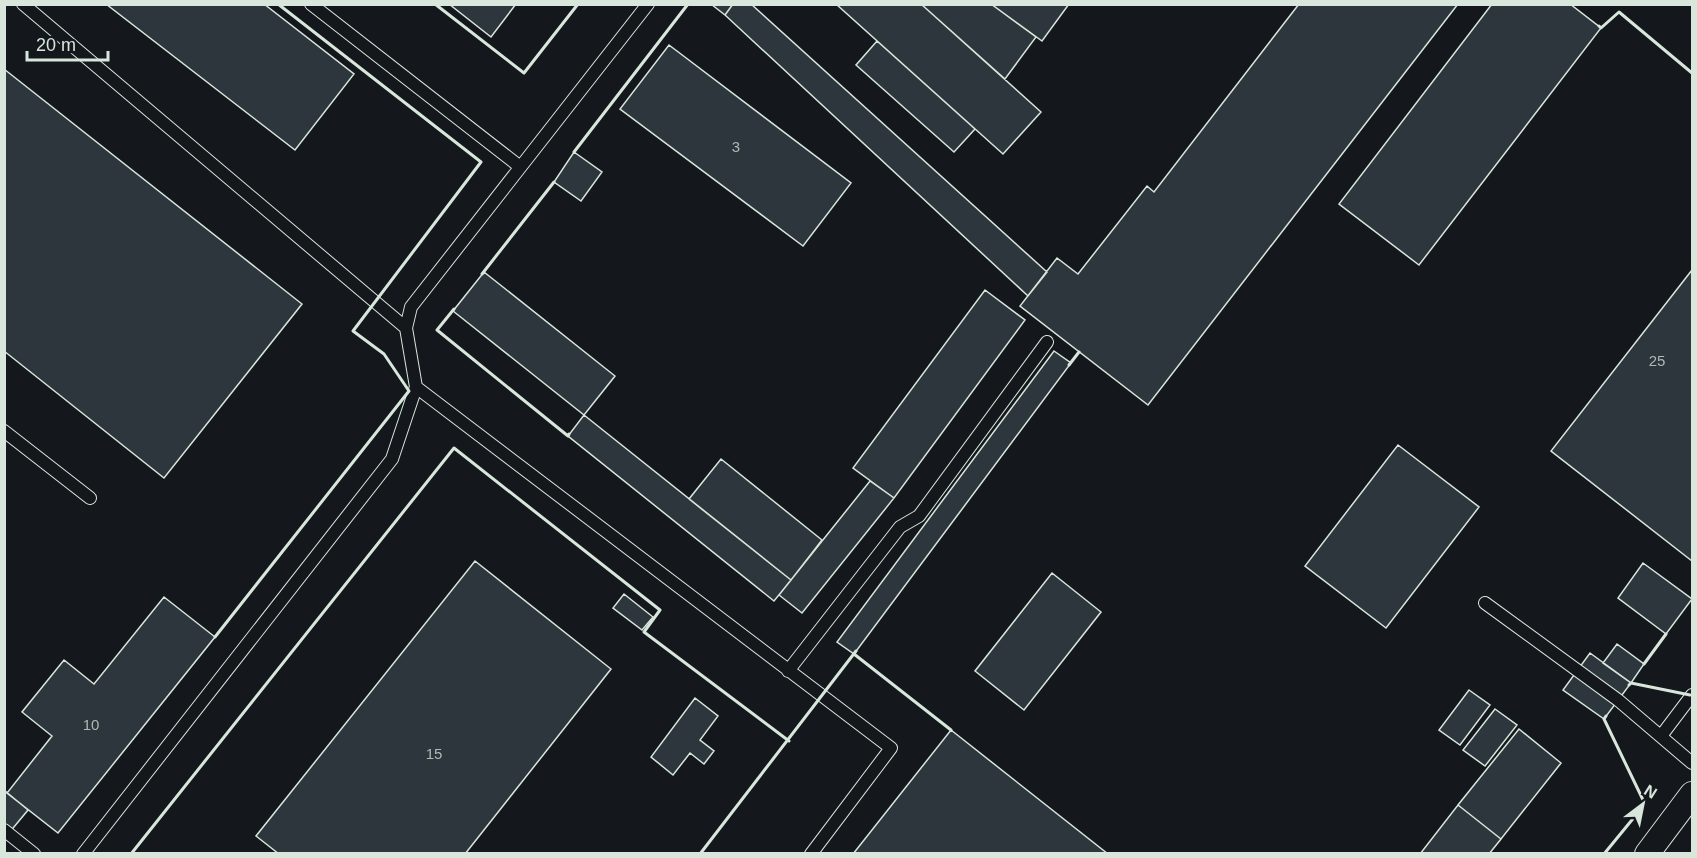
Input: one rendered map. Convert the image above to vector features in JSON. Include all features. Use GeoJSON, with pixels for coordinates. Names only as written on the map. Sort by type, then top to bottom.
{"type":"FeatureCollection","features":[{"type":"Feature","properties":{"kind":"street"},"geometry":{"type":"LineString","coordinates":[[1647,854],[1692,794]]}},
{"type":"Feature","properties":{"kind":"lane"},"geometry":{"type":"LineString","coordinates":[[23,4],[406,328]]}},
{"type":"Feature","properties":{"kind":"lane"},"geometry":{"type":"LineString","coordinates":[[312,4],[519,166]]}},
{"type":"Feature","properties":{"kind":"lane"},"geometry":{"type":"LineString","coordinates":[[83,854],[392,459],[416,387],[406,328],[411,307],[519,166],[648,4]]}},
{"type":"Feature","properties":{"kind":"lane"},"geometry":{"type":"LineString","coordinates":[[788,671],[900,527],[919,516],[1047,342]]}},
{"type":"Feature","properties":{"kind":"lane"},"geometry":{"type":"LineString","coordinates":[[416,387],[891,748],[811,854]]}},
{"type":"Feature","properties":{"kind":"lane"},"geometry":{"type":"LineString","coordinates":[[4,431],[90,498]]}},
{"type":"Feature","properties":{"kind":"lane"},"geometry":{"type":"LineString","coordinates":[[1485,603],[1618,700],[1692,763]]}},
{"type":"Feature","properties":{"kind":"lane"},"geometry":{"type":"LineString","coordinates":[[1661,736],[1692,695]]}},
{"type":"Feature","properties":{"kind":"lane"},"geometry":{"type":"LineString","coordinates":[[4,830],[34,854]]}},
{"type":"Feature","properties":{"kind":"building"},"geometry":{"type":"Polygon","coordinates":[[[106,4],[264,4],[354,74],[295,150],[106,4]]]}},
{"type":"Feature","properties":{"kind":"building"},"geometry":{"type":"Polygon","coordinates":[[[449,4],[516,4],[491,37],[449,4]]]}},
{"type":"Feature","properties":{"kind":"building"},"geometry":{"type":"Polygon","coordinates":[[[711,4],[733,4],[725,15],[711,4]]]}},
{"type":"Feature","properties":{"kind":"building"},"geometry":{"type":"Polygon","coordinates":[[[733,4],[751,4],[1047,272],[1028,296],[725,15],[733,4]]]}},
{"type":"Feature","properties":{"kind":"building"},"geometry":{"type":"Polygon","coordinates":[[[836,4],[921,4],[1041,112],[1003,154],[836,4]]]}},
{"type":"Feature","properties":{"kind":"building"},"geometry":{"type":"Polygon","coordinates":[[[921,4],[991,4],[1036,37],[1005,79],[921,4]]]}},
{"type":"Feature","properties":{"kind":"building"},"geometry":{"type":"Polygon","coordinates":[[[991,4],[1069,4],[1042,41],[991,4]]]}},
{"type":"Feature","properties":{"kind":"building"},"geometry":{"type":"Polygon","coordinates":[[[1299,4],[1458,4],[1148,405],[1020,306],[1057,258],[1078,274],[1147,186],[1154,192],[1299,4]]]}},
{"type":"Feature","properties":{"kind":"building"},"geometry":{"type":"Polygon","coordinates":[[[1492,4],[1570,4],[1601,28],[1419,265],[1339,204],[1492,4]]]}},
{"type":"Feature","properties":{"kind":"building"},"geometry":{"type":"Polygon","coordinates":[[[877,41],[975,129],[954,152],[856,65],[877,41]]]}},
{"type":"Feature","properties":{"kind":"building"},"geometry":{"type":"Polygon","coordinates":[[[669,45],[851,183],[803,246],[620,109],[669,45]]]}},
{"type":"Feature","properties":{"kind":"building"},"geometry":{"type":"Polygon","coordinates":[[[4,69],[302,304],[164,478],[4,351],[4,69]]]}},
{"type":"Feature","properties":{"kind":"building"},"geometry":{"type":"Polygon","coordinates":[[[574,152],[602,172],[581,201],[554,182],[574,152]]]}},
{"type":"Feature","properties":{"kind":"building"},"geometry":{"type":"Polygon","coordinates":[[[1692,270],[1692,561],[1551,451],[1692,270]]]}},
{"type":"Feature","properties":{"kind":"building"},"geometry":{"type":"Polygon","coordinates":[[[484,272],[615,376],[584,415],[453,311],[484,272]]]}},
{"type":"Feature","properties":{"kind":"building"},"geometry":{"type":"Polygon","coordinates":[[[985,290],[1025,320],[894,498],[853,468],[985,290]]]}},
{"type":"Feature","properties":{"kind":"building"},"geometry":{"type":"Polygon","coordinates":[[[1054,351],[1071,363],[854,654],[837,642],[1054,351]]]}},
{"type":"Feature","properties":{"kind":"building"},"geometry":{"type":"Polygon","coordinates":[[[584,415],[791,580],[774,601],[568,436],[584,415]]]}},
{"type":"Feature","properties":{"kind":"building"},"geometry":{"type":"Polygon","coordinates":[[[1398,445],[1479,507],[1386,628],[1305,566],[1398,445]]]}},
{"type":"Feature","properties":{"kind":"building"},"geometry":{"type":"Polygon","coordinates":[[[721,459],[822,540],[791,580],[689,499],[721,459]]]}},
{"type":"Feature","properties":{"kind":"building"},"geometry":{"type":"Polygon","coordinates":[[[870,481],[894,498],[802,613],[779,595],[870,481]]]}},
{"type":"Feature","properties":{"kind":"building"},"geometry":{"type":"Polygon","coordinates":[[[475,561],[611,669],[465,854],[279,854],[256,836],[475,561]]]}},
{"type":"Feature","properties":{"kind":"building"},"geometry":{"type":"Polygon","coordinates":[[[1643,563],[1692,599],[1666,634],[1618,598],[1643,563]]]}},
{"type":"Feature","properties":{"kind":"building"},"geometry":{"type":"Polygon","coordinates":[[[1052,573],[1101,612],[1024,710],[975,671],[1052,573]]]}},
{"type":"Feature","properties":{"kind":"building"},"geometry":{"type":"Polygon","coordinates":[[[624,594],[653,617],[642,630],[613,608],[624,594]]]}},
{"type":"Feature","properties":{"kind":"building"},"geometry":{"type":"Polygon","coordinates":[[[164,597],[215,637],[58,833],[7,793],[52,736],[22,712],[64,660],[94,684],[164,597]]]}},
{"type":"Feature","properties":{"kind":"building"},"geometry":{"type":"Polygon","coordinates":[[[1617,644],[1644,664],[1631,683],[1603,663],[1617,644]]]}},
{"type":"Feature","properties":{"kind":"building"},"geometry":{"type":"Polygon","coordinates":[[[1590,653],[1631,683],[1604,719],[1563,690],[1590,653]]]}},
{"type":"Feature","properties":{"kind":"building"},"geometry":{"type":"Polygon","coordinates":[[[1469,690],[1490,705],[1460,745],[1439,730],[1469,690]]]}},
{"type":"Feature","properties":{"kind":"building"},"geometry":{"type":"Polygon","coordinates":[[[695,698],[718,716],[700,740],[714,751],[704,764],[690,753],[673,775],[651,757],[695,698]]]}},
{"type":"Feature","properties":{"kind":"building"},"geometry":{"type":"Polygon","coordinates":[[[1495,709],[1517,725],[1485,766],[1463,750],[1495,709]]]}},
{"type":"Feature","properties":{"kind":"building"},"geometry":{"type":"Polygon","coordinates":[[[1519,729],[1561,763],[1501,839],[1458,805],[1519,729]]]}},
{"type":"Feature","properties":{"kind":"building"},"geometry":{"type":"Polygon","coordinates":[[[951,730],[1108,854],[853,854],[951,730]]]}},
{"type":"Feature","properties":{"kind":"building"},"geometry":{"type":"Polygon","coordinates":[[[4,790],[28,810],[4,839],[4,790]]]}},
{"type":"Feature","properties":{"kind":"building"},"geometry":{"type":"Polygon","coordinates":[[[1458,805],[1501,839],[1489,854],[1420,854],[1458,805]]]}},
{"type":"Feature","properties":{"kind":"wall"},"geometry":{"type":"LineString","coordinates":[[215,637],[409,391],[384,354],[353,331],[481,162],[278,4]]}},
{"type":"Feature","properties":{"kind":"wall"},"geometry":{"type":"LineString","coordinates":[[435,4],[524,73],[578,4]]}},
{"type":"Feature","properties":{"kind":"wall"},"geometry":{"type":"LineString","coordinates":[[574,152],[688,4]]}},
{"type":"Feature","properties":{"kind":"wall"},"geometry":{"type":"LineString","coordinates":[[1599,26],[1601,28],[1619,12],[1692,73]]}},
{"type":"Feature","properties":{"kind":"wall"},"geometry":{"type":"LineString","coordinates":[[482,274],[554,182]]}},
{"type":"Feature","properties":{"kind":"wall"},"geometry":{"type":"LineString","coordinates":[[454,309],[437,330],[568,436],[569,434]]}},
{"type":"Feature","properties":{"kind":"wall"},"geometry":{"type":"LineString","coordinates":[[1069,365],[1079,352]]}},
{"type":"Feature","properties":{"kind":"wall"},"geometry":{"type":"LineString","coordinates":[[131,854],[454,448],[660,610],[644,632],[789,741]]}},
{"type":"Feature","properties":{"kind":"wall"},"geometry":{"type":"LineString","coordinates":[[1644,664],[1666,634]]}},
{"type":"Feature","properties":{"kind":"wall"},"geometry":{"type":"LineString","coordinates":[[700,854],[856,651]]}},
{"type":"Feature","properties":{"kind":"wall"},"geometry":{"type":"LineString","coordinates":[[854,654],[951,730]]}},
{"type":"Feature","properties":{"kind":"wall"},"geometry":{"type":"LineString","coordinates":[[1629,685],[1631,683],[1690,695]]}},
{"type":"Feature","properties":{"kind":"wall"},"geometry":{"type":"LineString","coordinates":[[1604,854],[1645,804],[1604,719],[1606,716]]}}]}
